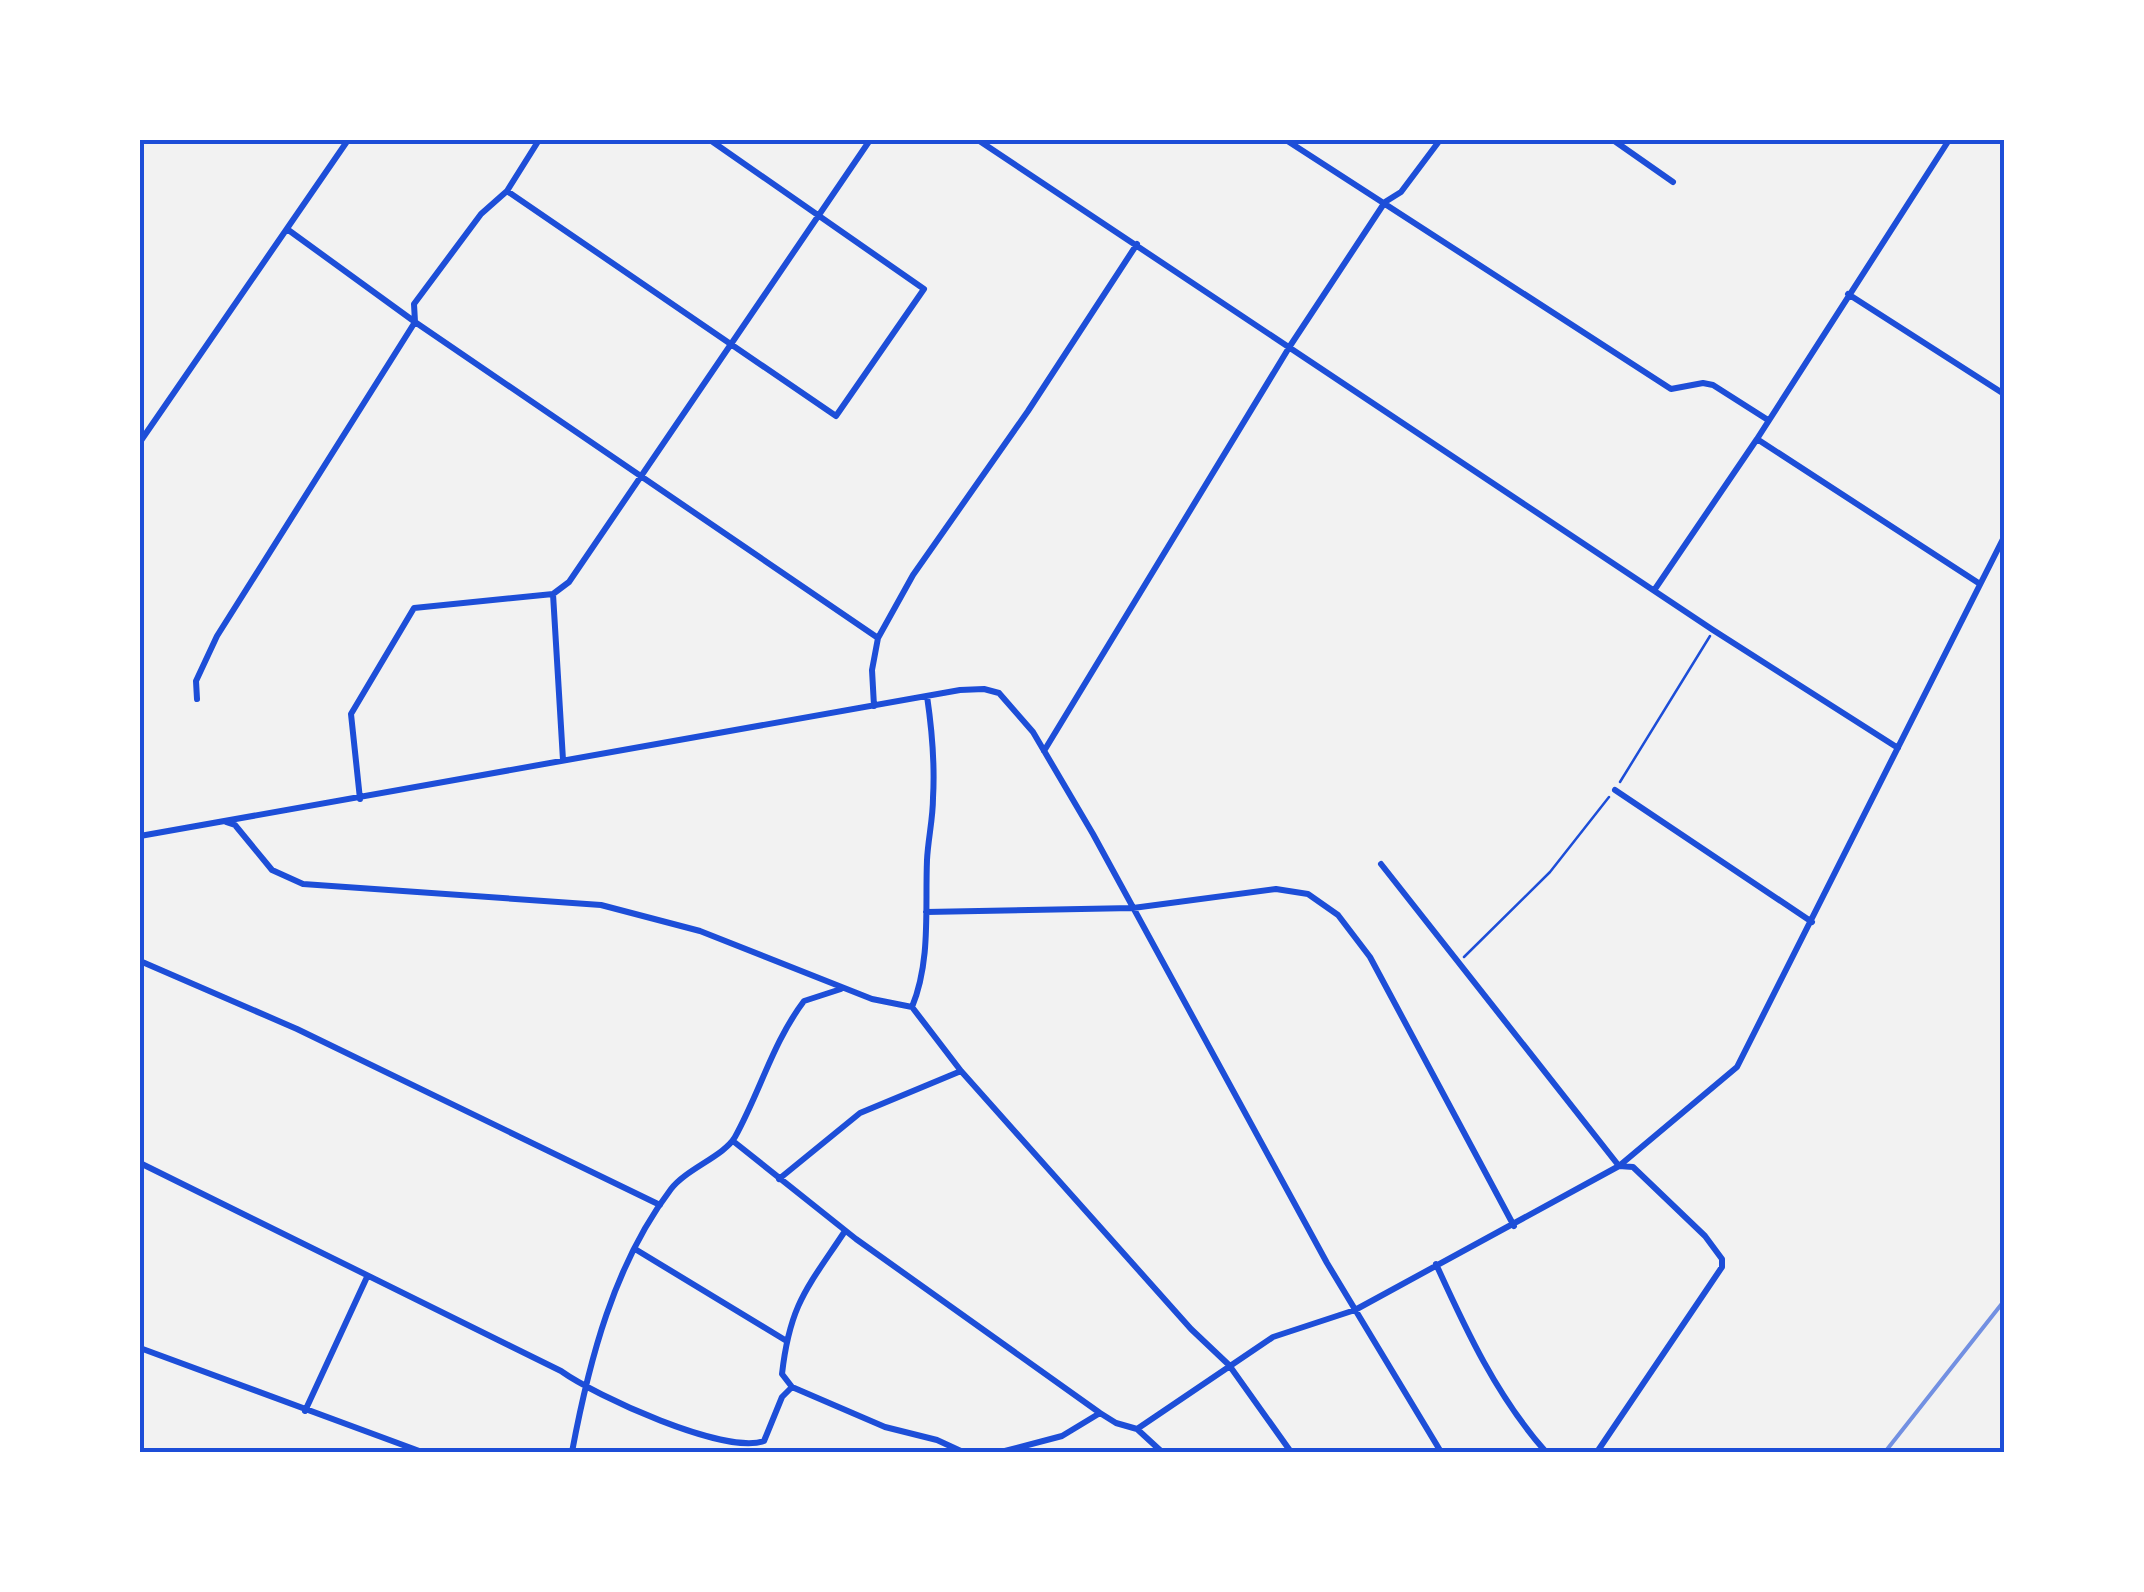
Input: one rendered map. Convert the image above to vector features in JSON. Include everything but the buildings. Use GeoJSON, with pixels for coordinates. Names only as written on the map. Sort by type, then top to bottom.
{"type":"FeatureCollection","features":[{"type":"Feature","properties":{"kind":"street"},"geometry":{"type":"LineString","coordinates":[[140,442],[348,140]]}},
{"type":"Feature","properties":{"kind":"street"},"geometry":{"type":"LineString","coordinates":[[197,699],[196,680],[217,636],[415,322],[414,304],[481,214],[507,191],[539,140]]}},
{"type":"Feature","properties":{"kind":"street"},"geometry":{"type":"LineString","coordinates":[[507,191],[836,416],[924,289],[710,140]]}},
{"type":"Feature","properties":{"kind":"street"},"geometry":{"type":"LineString","coordinates":[[360,798],[352,714],[414,608],[553,594],[568,582],[870,140]]}},
{"type":"Feature","properties":{"kind":"street"},"geometry":{"type":"LineString","coordinates":[[978,140],[1713,630],[1898,748]]}},
{"type":"Feature","properties":{"kind":"street"},"geometry":{"type":"LineString","coordinates":[[1286,140],[1671,389],[1713,385],[1768,420]]}},
{"type":"Feature","properties":{"kind":"street"},"geometry":{"type":"LineString","coordinates":[[1044,750],[1290,346],[1385,202],[1401,192],[1440,140]]}},
{"type":"Feature","properties":{"kind":"street"},"geometry":{"type":"LineString","coordinates":[[1613,140],[1673,182]]}},
{"type":"Feature","properties":{"kind":"street"},"geometry":{"type":"LineString","coordinates":[[1655,589],[1757,439],[1949,140]]}},
{"type":"Feature","properties":{"kind":"street"},"geometry":{"type":"LineString","coordinates":[[286,229],[415,322],[878,638]]}},
{"type":"Feature","properties":{"kind":"street"},"geometry":{"type":"LineString","coordinates":[[874,706],[872,670],[878,638],[913,575],[1028,411],[1137,244]]}},
{"type":"Feature","properties":{"kind":"street"},"geometry":{"type":"LineString","coordinates":[[1848,294],[2004,394]]}},
{"type":"Feature","properties":{"kind":"street"},"geometry":{"type":"LineString","coordinates":[[1757,439],[1980,584]]}},
{"type":"Feature","properties":{"kind":"street"},"geometry":{"type":"LineString","coordinates":[[1137,1429],[1273,1337],[1355,1310],[1620,1166],[1737,1067],[2004,537]]}},
{"type":"Feature","properties":{"kind":"street"},"geometry":{"type":"LineString","coordinates":[[553,594],[564,760]]}},
{"type":"Feature","properties":{"kind":"street"},"geometry":{"type":"LineString","coordinates":[[140,836],[960,690],[999,693],[1044,750],[1355,1310],[1441,1452]]}},
{"type":"Feature","properties":{"kind":"street"},"geometry":{"type":"LineString","coordinates":[[912,1007],[921,984],[934,800],[927,696]]}},
{"type":"Feature","properties":{"kind":"street"},"geometry":{"type":"LineString","coordinates":[[1615,790],[1812,922]]}},
{"type":"Feature","properties":{"kind":"street"},"geometry":{"type":"LineString","coordinates":[[222,821],[235,825],[272,870],[303,884],[601,905],[700,931],[872,999],[912,1007],[961,1071],[1178,1314],[1229,1365],[1291,1452]]}},
{"type":"Feature","properties":{"kind":"street"},"geometry":{"type":"LineString","coordinates":[[1381,864],[1620,1166],[1633,1167],[1705,1236],[1722,1260],[1722,1266],[1597,1452]]}},
{"type":"Feature","properties":{"kind":"street"},"geometry":{"type":"LineString","coordinates":[[926,912],[1133,908],[1276,889],[1308,894],[1338,916],[1370,958],[1514,1226]]}},
{"type":"Feature","properties":{"kind":"street"},"geometry":{"type":"LineString","coordinates":[[140,960],[298,1029],[660,1205]]}},
{"type":"Feature","properties":{"kind":"street"},"geometry":{"type":"LineString","coordinates":[[572,1452],[584,1388],[606,1317],[635,1249],[660,1205],[673,1186],[733,1141],[790,1019],[804,1000],[845,988]]}},
{"type":"Feature","properties":{"kind":"street"},"geometry":{"type":"LineString","coordinates":[[779,1179],[860,1113],[961,1071]]}},
{"type":"Feature","properties":{"kind":"street"},"geometry":{"type":"LineString","coordinates":[[733,1141],[845,1230],[1100,1413],[1137,1429],[1162,1452]]}},
{"type":"Feature","properties":{"kind":"street"},"geometry":{"type":"LineString","coordinates":[[140,1164],[561,1372],[584,1388],[699,1435],[754,1445],[764,1441],[782,1397],[792,1387]]}},
{"type":"Feature","properties":{"kind":"street"},"geometry":{"type":"LineString","coordinates":[[845,1230],[799,1300],[784,1340],[782,1374],[792,1387],[885,1427],[937,1440],[963,1452]]}},
{"type":"Feature","properties":{"kind":"street"},"geometry":{"type":"LineString","coordinates":[[635,1249],[784,1340]]}},
{"type":"Feature","properties":{"kind":"street"},"geometry":{"type":"LineString","coordinates":[[1436,1264],[1484,1364],[1546,1452]]}},
{"type":"Feature","properties":{"kind":"street"},"geometry":{"type":"LineString","coordinates":[[306,1411],[367,1278]]}},
{"type":"Feature","properties":{"kind":"street"},"geometry":{"type":"LineString","coordinates":[[140,1348],[422,1452]]}},
{"type":"Feature","properties":{"kind":"street"},"geometry":{"type":"LineString","coordinates":[[1001,1452],[1062,1436],[1100,1413]]}},
{"type":"Feature","properties":{"kind":"path"},"geometry":{"type":"LineString","coordinates":[[1460,960],[1550,872],[1615,790],[1713,630]]}},
{"type":"Feature","properties":{"kind":"railway"},"geometry":{"type":"LineString","coordinates":[[1885,1452],[2004,1301]]}}]}
